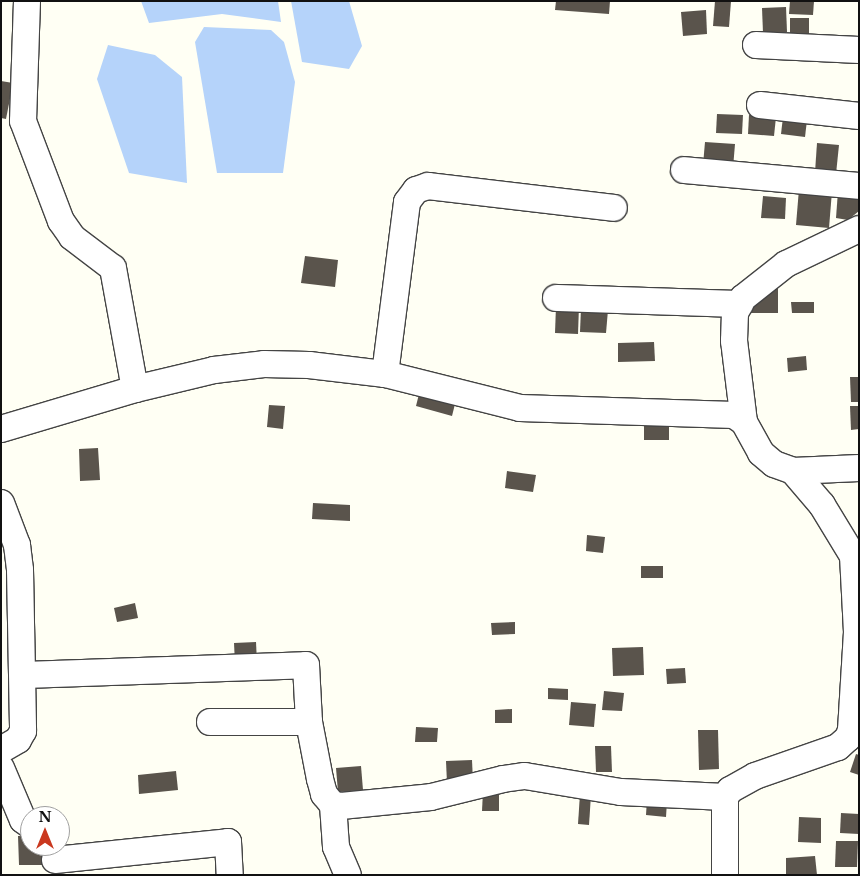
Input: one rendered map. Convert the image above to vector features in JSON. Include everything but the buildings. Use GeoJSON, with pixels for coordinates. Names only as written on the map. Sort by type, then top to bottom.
{"type":"FeatureCollection","features":[{"type":"Feature","properties":{"kind":"street"},"geometry":{"type":"LineString","coordinates":[[27,1],[23,121],[61,221],[72,237],[113,268],[135,388]]}},
{"type":"Feature","properties":{"kind":"street"},"geometry":{"type":"LineString","coordinates":[[756,45],[859,50]]}},
{"type":"Feature","properties":{"kind":"street"},"geometry":{"type":"LineString","coordinates":[[760,106],[859,116]]}},
{"type":"Feature","properties":{"kind":"street"},"geometry":{"type":"LineString","coordinates":[[684,170],[859,186]]}},
{"type":"Feature","properties":{"kind":"street"},"geometry":{"type":"LineString","coordinates":[[385,374],[407,202],[416,190],[428,186],[614,208]]}},
{"type":"Feature","properties":{"kind":"street"},"geometry":{"type":"LineString","coordinates":[[859,229],[786,264],[756,285],[735,313],[734,341],[744,422],[761,453],[774,464],[793,471],[859,468]]}},
{"type":"Feature","properties":{"kind":"street"},"geometry":{"type":"LineString","coordinates":[[556,298],[740,304]]}},
{"type":"Feature","properties":{"kind":"street"},"geometry":{"type":"LineString","coordinates":[[1,429],[135,388],[241,365],[309,365],[385,374],[503,406],[734,415],[744,422]]}},
{"type":"Feature","properties":{"kind":"street"},"geometry":{"type":"LineString","coordinates":[[725,875],[725,797],[739,782],[844,742],[851,730],[857,700],[857,632],[853,556],[822,505],[793,471]]}},
{"type":"Feature","properties":{"kind":"street"},"geometry":{"type":"LineString","coordinates":[[1,503],[17,545],[20,570],[23,675],[22,736],[1,750]]}},
{"type":"Feature","properties":{"kind":"street"},"geometry":{"type":"LineString","coordinates":[[23,675],[306,665],[309,722],[324,794],[333,804],[336,847],[348,875]]}},
{"type":"Feature","properties":{"kind":"street"},"geometry":{"type":"LineString","coordinates":[[210,722],[309,722]]}},
{"type":"Feature","properties":{"kind":"street"},"geometry":{"type":"LineString","coordinates":[[1,768],[20,813]]}},
{"type":"Feature","properties":{"kind":"street"},"geometry":{"type":"LineString","coordinates":[[333,804],[352,806],[431,797],[503,778],[525,776],[621,792],[725,797]]}},
{"type":"Feature","properties":{"kind":"street"},"geometry":{"type":"LineString","coordinates":[[55,860],[228,842],[230,875]]}},
{"type":"Feature","properties":{"kind":"water"},"geometry":{"type":"Polygon","coordinates":[[[141,1],[278,1],[281,22],[222,14],[149,23],[141,1]]]}},
{"type":"Feature","properties":{"kind":"water"},"geometry":{"type":"Polygon","coordinates":[[[291,1],[349,1],[362,46],[349,69],[302,62],[291,1]]]}},
{"type":"Feature","properties":{"kind":"water"},"geometry":{"type":"Polygon","coordinates":[[[204,27],[271,30],[284,42],[295,82],[283,173],[217,173],[195,42],[204,27]]]}},
{"type":"Feature","properties":{"kind":"water"},"geometry":{"type":"Polygon","coordinates":[[[108,45],[155,55],[182,77],[187,183],[129,173],[97,79],[108,45]]]}}]}
